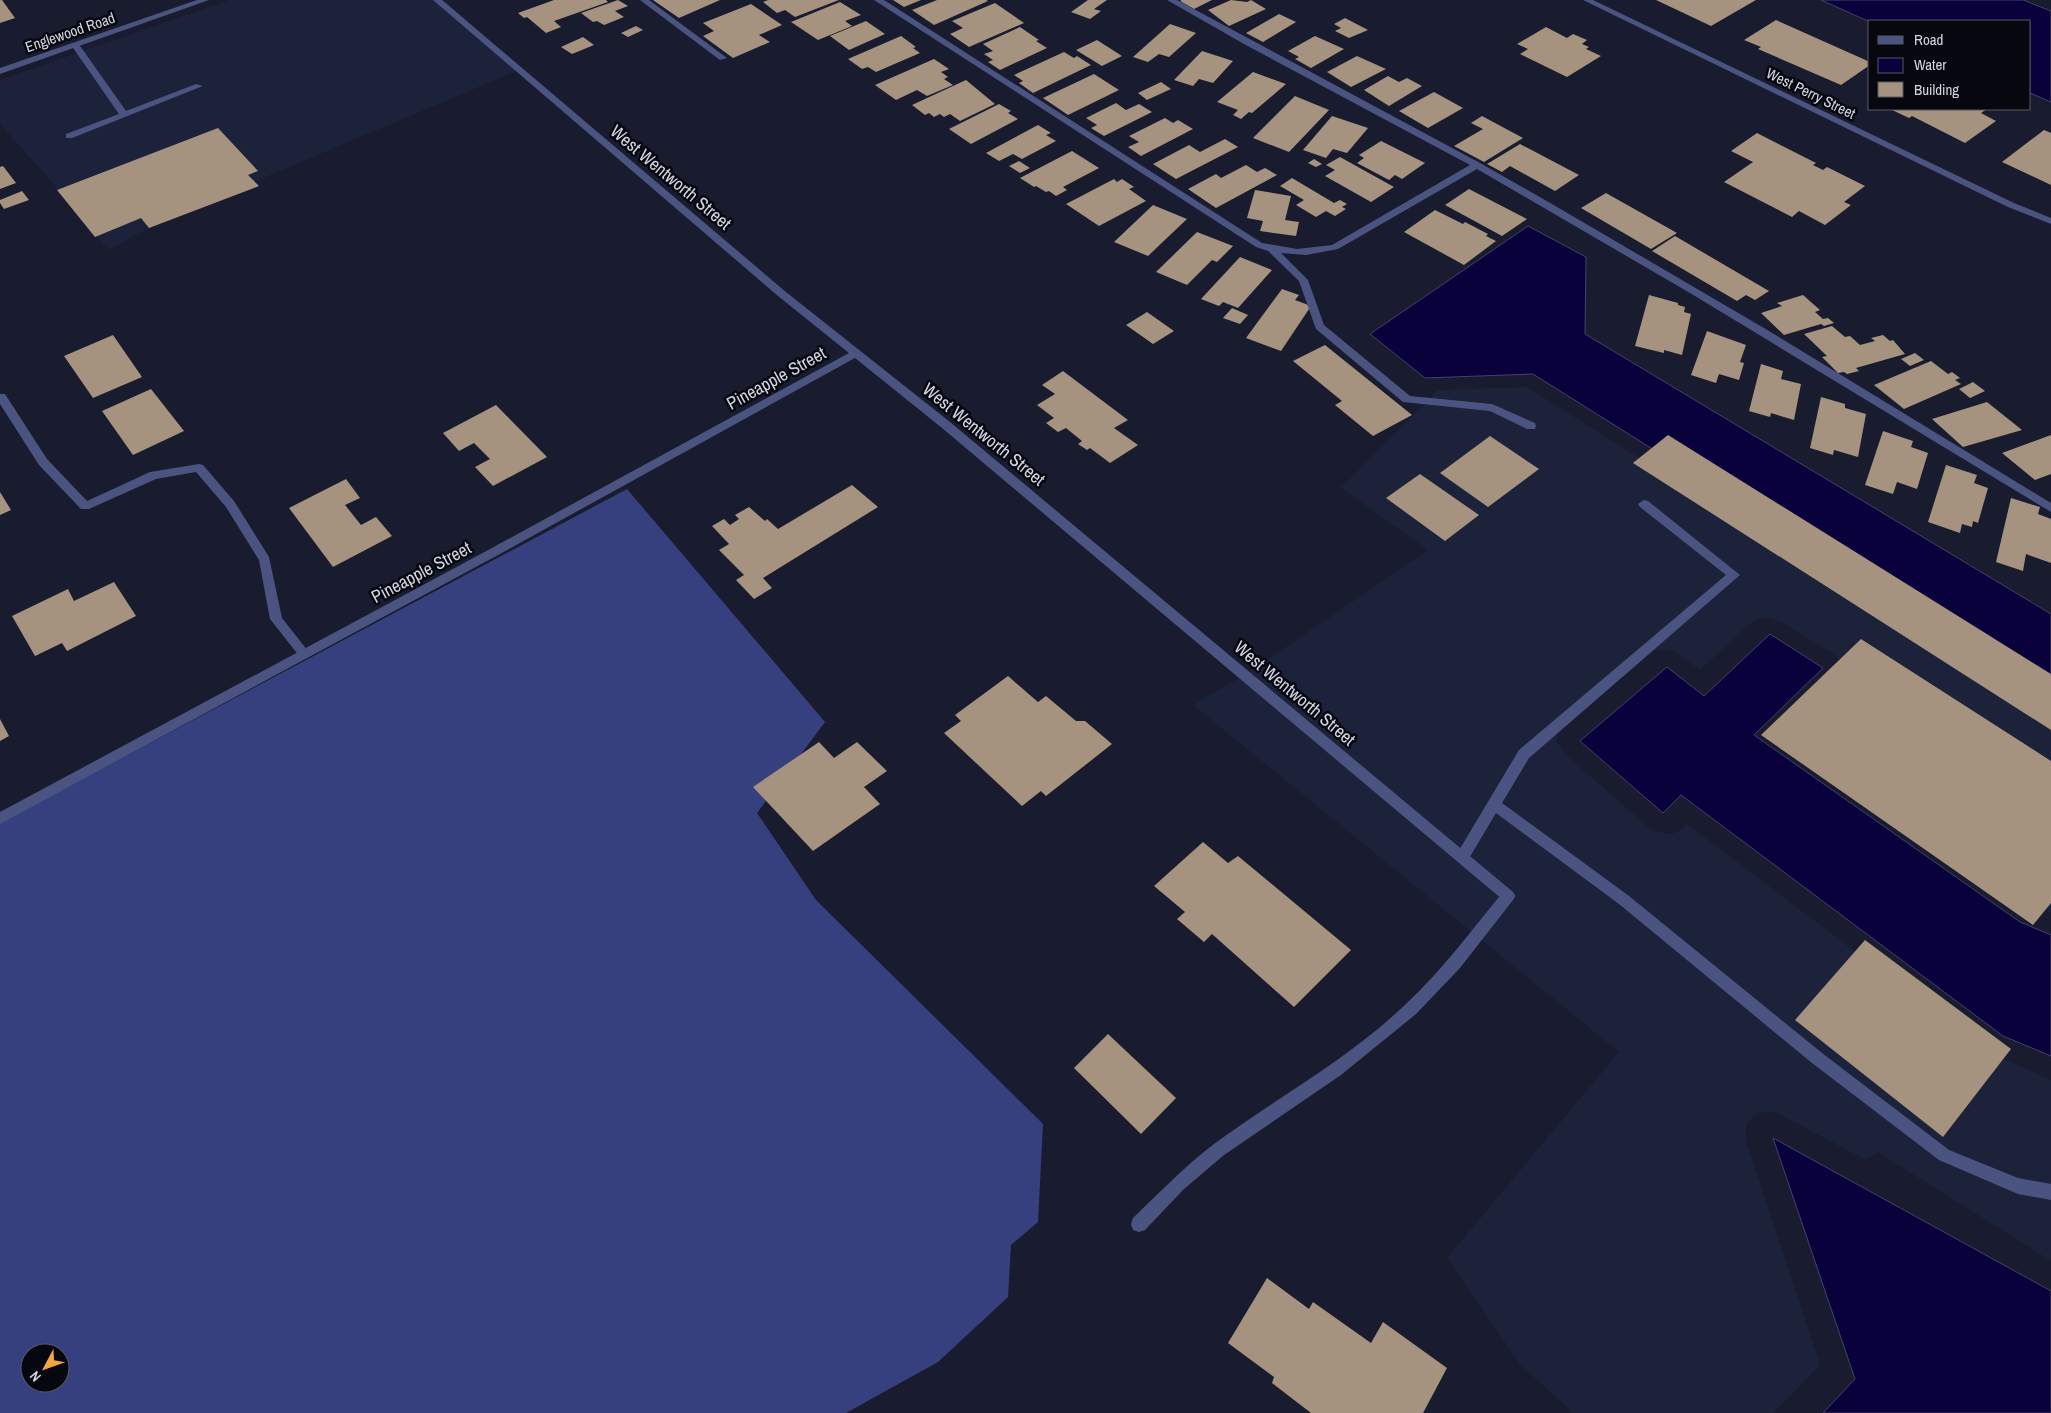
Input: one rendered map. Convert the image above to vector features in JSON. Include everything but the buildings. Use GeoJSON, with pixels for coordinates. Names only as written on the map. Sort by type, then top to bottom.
{"type":"FeatureCollection","features":[{"type":"Feature","properties":{"kind":"street","name":"Englewood Road"},"geometry":{"type":"LineString","coordinates":[[0,71],[205,0]]}},
{"type":"Feature","properties":{"kind":"street","name":"West Wentworth Street"},"geometry":{"type":"LineString","coordinates":[[437,0],[782,294],[953,431],[1463,856],[1508,896],[1455,963],[1411,1009],[1336,1070],[1219,1150],[1179,1184],[1140,1224]]}},
{"type":"Feature","properties":{"kind":"street"},"geometry":{"type":"LineString","coordinates":[[644,0],[723,58]]}},
{"type":"Feature","properties":{"kind":"street"},"geometry":{"type":"LineString","coordinates":[[878,0],[1259,245],[1272,250],[1313,253],[1335,247],[1477,165]]}},
{"type":"Feature","properties":{"kind":"street"},"geometry":{"type":"LineString","coordinates":[[1171,0],[1249,45],[1477,165],[1636,257],[2051,508]]}},
{"type":"Feature","properties":{"kind":"street","name":"West Perry Street"},"geometry":{"type":"LineString","coordinates":[[1587,0],[2011,205],[2051,221]]}},
{"type":"Feature","properties":{"kind":"street"},"geometry":{"type":"LineString","coordinates":[[75,45],[124,114]]}},
{"type":"Feature","properties":{"kind":"street"},"geometry":{"type":"LineString","coordinates":[[69,136],[199,86]]}},
{"type":"Feature","properties":{"kind":"street"},"geometry":{"type":"LineString","coordinates":[[1272,250],[1303,280],[1320,327],[1407,399],[1492,408],[1531,426]]}},
{"type":"Feature","properties":{"kind":"street","name":"Pineapple Street"},"geometry":{"type":"LineString","coordinates":[[0,818],[856,353]]}},
{"type":"Feature","properties":{"kind":"street"},"geometry":{"type":"LineString","coordinates":[[1,397],[43,462],[85,506],[154,475],[199,468],[230,504],[265,560],[276,619],[304,654]]}},
{"type":"Feature","properties":{"kind":"street"},"geometry":{"type":"LineString","coordinates":[[1463,856],[1524,754],[1734,575],[1644,504]]}},
{"type":"Feature","properties":{"kind":"street"},"geometry":{"type":"LineString","coordinates":[[1494,804],[1624,900],[1817,1058],[1944,1155],[2018,1186],[2051,1192]]}},
{"type":"Feature","properties":{"kind":"shaded area"},"geometry":{"type":"Polygon","coordinates":[[[229,0],[444,0],[521,69],[275,173],[141,232],[108,250],[46,175],[0,124],[0,80],[229,0]]]}},
{"type":"Feature","properties":{"kind":"shaded area"},"geometry":{"type":"Polygon","coordinates":[[[1527,387],[2051,719],[2051,912],[2029,904],[1835,655],[1782,622],[1762,618],[1752,622],[1700,670],[1675,652],[1668,650],[1654,651],[1558,731],[1557,742],[1564,753],[1654,831],[1670,834],[1678,832],[1687,824],[1989,1053],[2051,1080],[2051,1261],[1878,1152],[1866,1160],[1775,1112],[1757,1113],[1746,1124],[1746,1141],[1820,1365],[1773,1413],[1573,1413],[1520,1364],[1447,1258],[1619,1052],[1193,705],[1251,671],[1428,550],[1341,488],[1438,390],[1527,387]]]}},
{"type":"Feature","properties":{"kind":"shaded area"},"geometry":{"type":"Polygon","coordinates":[[[627,489],[825,722],[757,813],[816,900],[1043,1124],[1038,1222],[1011,1245],[1008,1297],[938,1362],[846,1413],[0,1413],[0,823],[627,489]]]}},
{"type":"Feature","properties":{"kind":"water"},"geometry":{"type":"Polygon","coordinates":[[[1821,0],[2023,0],[2051,11],[2051,102],[2031,93],[2031,20],[1868,21],[1821,0]]]}},
{"type":"Feature","properties":{"kind":"water"},"geometry":{"type":"Polygon","coordinates":[[[1528,226],[1586,257],[1585,334],[2051,614],[2051,699],[1533,374],[1425,378],[1370,334],[1528,226]]]}},
{"type":"Feature","properties":{"kind":"water"},"geometry":{"type":"Polygon","coordinates":[[[1770,634],[1823,668],[1754,735],[2020,922],[2051,935],[2051,1056],[2003,1036],[1681,795],[1663,813],[1580,741],[1667,667],[1704,696],[1770,634]]]}},
{"type":"Feature","properties":{"kind":"water"},"geometry":{"type":"Polygon","coordinates":[[[1773,1138],[2051,1291],[2051,1413],[1823,1413],[1855,1379],[1773,1138]]]}}]}
